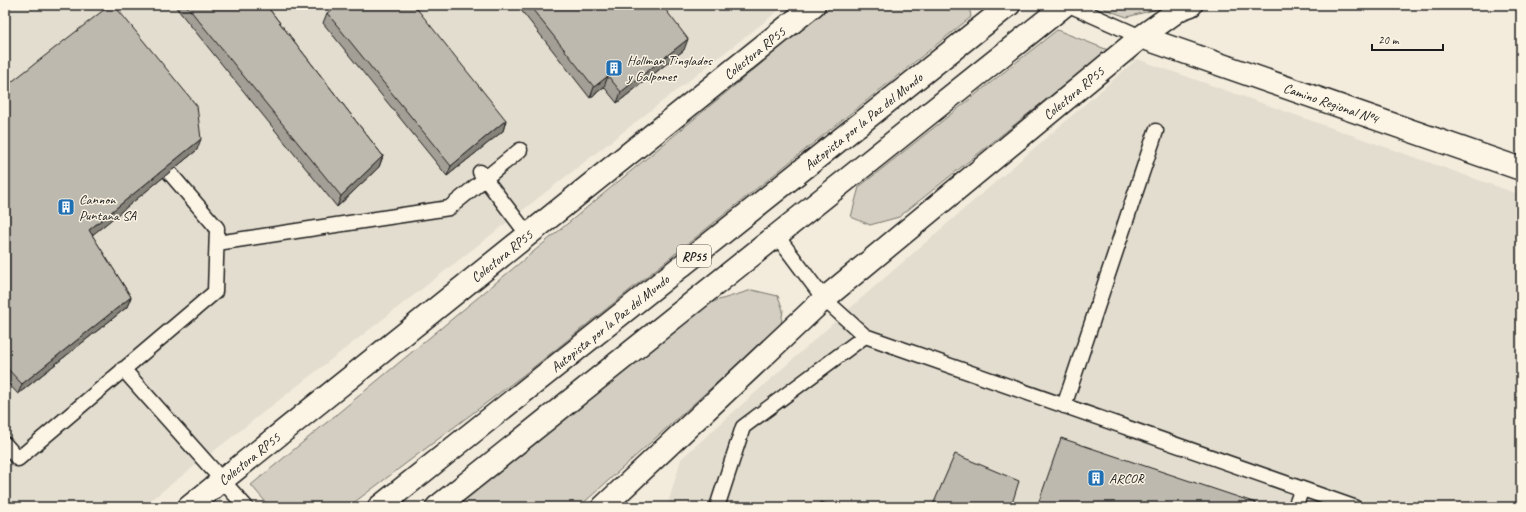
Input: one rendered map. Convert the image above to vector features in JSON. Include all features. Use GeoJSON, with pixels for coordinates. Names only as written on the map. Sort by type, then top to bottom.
{"type":"FeatureCollection","features":[{"type":"Feature","properties":{"kind":"main road","name":"Colectora RP55"},"geometry":{"type":"LineString","coordinates":[[189,507],[814,5]]}},
{"type":"Feature","properties":{"kind":"main road","name":"Autopista por la Paz del Mundo"},"geometry":{"type":"LineString","coordinates":[[379,507],[1008,5]]}},
{"type":"Feature","properties":{"kind":"main road","name":"RP55"},"geometry":{"type":"LineString","coordinates":[[437,507],[1065,5]]}},
{"type":"Feature","properties":{"kind":"main road","name":"Colectora RP55"},"geometry":{"type":"LineString","coordinates":[[603,507],[824,299],[1141,38],[1180,9],[1191,5]]}},
{"type":"Feature","properties":{"kind":"main road","name":"Camino Regional Nº4"},"geometry":{"type":"LineString","coordinates":[[1141,38],[1521,169]]}},
{"type":"Feature","properties":{"kind":"lane"},"geometry":{"type":"LineString","coordinates":[[1069,5],[1141,38]]}},
{"type":"Feature","properties":{"kind":"lane"},"geometry":{"type":"LineString","coordinates":[[1064,406],[1156,131]]}},
{"type":"Feature","properties":{"kind":"lane"},"geometry":{"type":"LineString","coordinates":[[217,243],[449,208],[482,175],[520,150]]}},
{"type":"Feature","properties":{"kind":"lane"},"geometry":{"type":"LineString","coordinates":[[5,444],[18,459],[215,292],[217,228],[169,172]]}},
{"type":"Feature","properties":{"kind":"lane"},"geometry":{"type":"LineString","coordinates":[[482,175],[528,235]]}},
{"type":"Feature","properties":{"kind":"lane"},"geometry":{"type":"LineString","coordinates":[[776,236],[824,299],[865,336],[1354,507]]}},
{"type":"Feature","properties":{"kind":"lane"},"geometry":{"type":"LineString","coordinates":[[717,507],[743,427],[865,336]]}},
{"type":"Feature","properties":{"kind":"lane"},"geometry":{"type":"LineString","coordinates":[[123,369],[246,507]]}},
{"type":"Feature","properties":{"kind":"lane"},"geometry":{"type":"LineString","coordinates":[[1295,507],[1302,489]]}},
{"type":"Feature","properties":{"kind":"shaded area"},"geometry":{"type":"Polygon","coordinates":[[[5,5],[786,5],[142,507],[5,507],[5,5]]]}},
{"type":"Feature","properties":{"kind":"shaded area"},"geometry":{"type":"Polygon","coordinates":[[[832,5],[969,5],[971,17],[530,370],[348,507],[270,507],[251,485],[832,5]]]}},
{"type":"Feature","properties":{"kind":"shaded area"},"geometry":{"type":"Polygon","coordinates":[[[1104,5],[1166,5],[1161,8],[1127,17],[1104,9],[1104,5]]]}},
{"type":"Feature","properties":{"kind":"shaded area"},"geometry":{"type":"Polygon","coordinates":[[[1057,30],[1108,50],[899,217],[870,225],[851,217],[859,187],[1057,30]]]}},
{"type":"Feature","properties":{"kind":"shaded area"},"geometry":{"type":"Polygon","coordinates":[[[1137,59],[1521,195],[1521,507],[667,507],[681,459],[858,301],[1137,59]]]}},
{"type":"Feature","properties":{"kind":"shaded area"},"geometry":{"type":"Polygon","coordinates":[[[752,290],[778,296],[783,310],[781,325],[579,507],[451,507],[709,303],[752,290]]]}},
{"type":"Feature","properties":{"kind":"building","name":"Cannon Puntana SA"},"geometry":{"type":"Polygon","coordinates":[[[110,5],[114,5],[197,106],[201,139],[89,230],[131,297],[22,384],[5,366],[5,87],[110,5]]]}},
{"type":"Feature","properties":{"kind":"building"},"geometry":{"type":"Polygon","coordinates":[[[186,5],[266,5],[383,156],[341,196],[186,5]]]}},
{"type":"Feature","properties":{"kind":"building"},"geometry":{"type":"Polygon","coordinates":[[[337,5],[414,5],[506,120],[451,166],[327,13],[337,5]]]}},
{"type":"Feature","properties":{"kind":"building","name":"Hollman Tinglados y Galpones"},"geometry":{"type":"Polygon","coordinates":[[[529,5],[644,5],[648,10],[655,5],[662,5],[688,39],[621,92],[608,76],[594,87],[529,5]]]}},
{"type":"Feature","properties":{"kind":"building","name":"ARCOR"},"geometry":{"type":"Polygon","coordinates":[[[1061,438],[1256,503],[1254,507],[1037,507],[1061,438]]]}},
{"type":"Feature","properties":{"kind":"building"},"geometry":{"type":"Polygon","coordinates":[[[955,454],[1019,481],[1011,507],[932,507],[955,454]]]}},
{"type":"Feature","properties":{"kind":"building"},"geometry":{"type":"Polygon","coordinates":[[[820,502],[837,507],[819,507],[820,502]]]}},
{"type":"Feature","properties":{"kind":"place","name":"Hollman Tinglados y Galpones"},"geometry":{"type":"Point","coordinates":[614,68]}},
{"type":"Feature","properties":{"kind":"place","name":"Cannon Puntana SA"},"geometry":{"type":"Point","coordinates":[66,207]}},
{"type":"Feature","properties":{"kind":"place","name":"ARCOR"},"geometry":{"type":"Point","coordinates":[1096,478]}}]}
